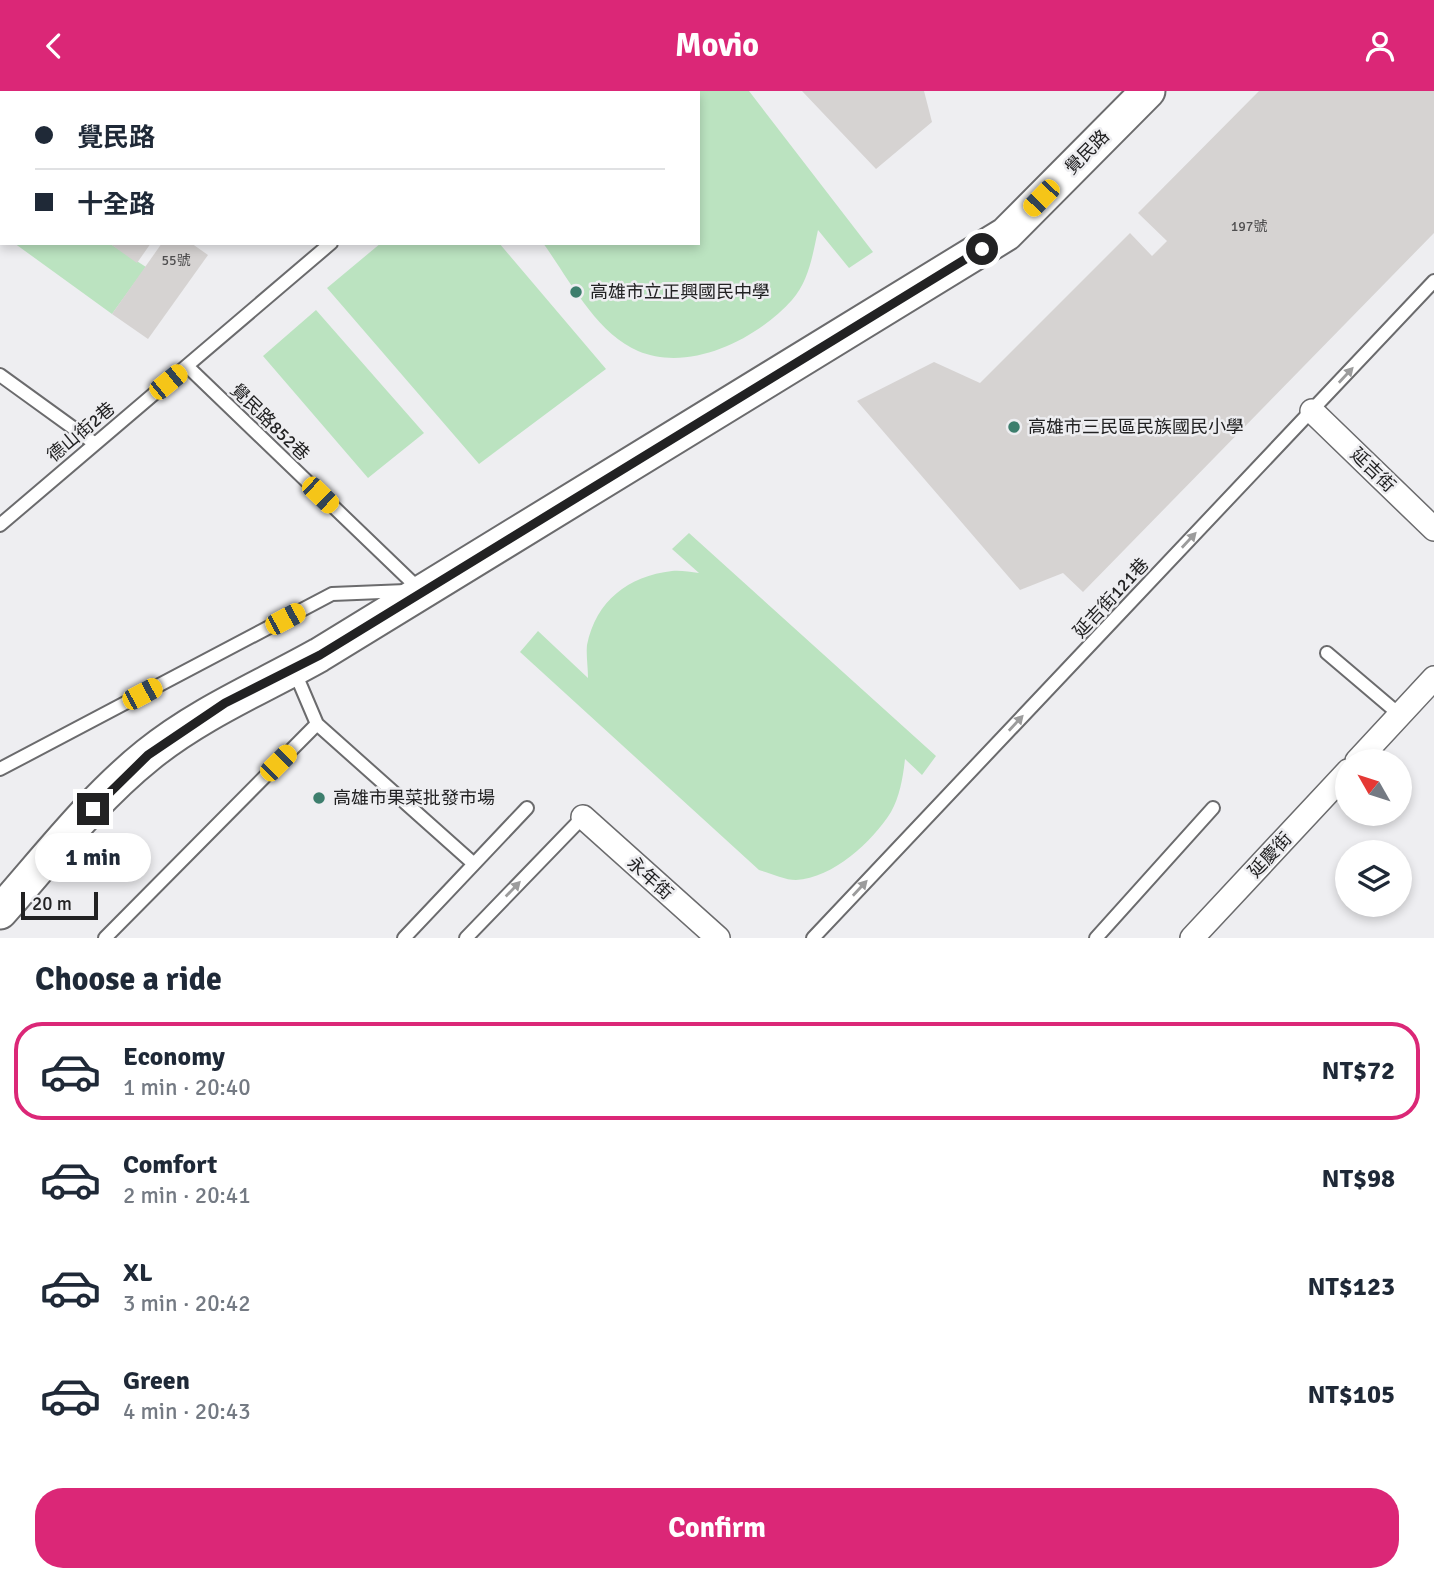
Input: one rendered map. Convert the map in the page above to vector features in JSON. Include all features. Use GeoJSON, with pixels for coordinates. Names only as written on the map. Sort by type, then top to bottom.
{"type":"FeatureCollection","features":[{"type":"Feature","properties":{"kind":"street","name":"覺民路"},"geometry":{"type":"LineString","coordinates":[[0,912],[93,809],[148,755],[225,703],[293,669],[1006,234],[1148,91]]}},
{"type":"Feature","properties":{"kind":"street","name":"延吉街"},"geometry":{"type":"LineString","coordinates":[[1312,411],[1434,529]]}},
{"type":"Feature","properties":{"kind":"street"},"geometry":{"type":"LineString","coordinates":[[1368,749],[1434,678]]}},
{"type":"Feature","properties":{"kind":"street","name":"延慶街"},"geometry":{"type":"LineString","coordinates":[[1192,938],[1335,785]]}},
{"type":"Feature","properties":{"kind":"street","name":"永年街"},"geometry":{"type":"LineString","coordinates":[[583,817],[718,938]]}},
{"type":"Feature","properties":{"kind":"lane","name":"德山街2巷"},"geometry":{"type":"LineString","coordinates":[[2,520],[329,245]]}},
{"type":"Feature","properties":{"kind":"lane","name":"延吉街121巷"},"geometry":{"type":"LineString","coordinates":[[813,938],[1434,281]]}},
{"type":"Feature","properties":{"kind":"lane","name":"覺民路852巷"},"geometry":{"type":"LineString","coordinates":[[187,366],[420,591]]}},
{"type":"Feature","properties":{"kind":"lane"},"geometry":{"type":"LineString","coordinates":[[0,375],[94,443]]}},
{"type":"Feature","properties":{"kind":"lane"},"geometry":{"type":"LineString","coordinates":[[0,769],[332,594],[420,591]]}},
{"type":"Feature","properties":{"kind":"lane"},"geometry":{"type":"LineString","coordinates":[[1328,653],[1400,715]]}},
{"type":"Feature","properties":{"kind":"lane"},"geometry":{"type":"LineString","coordinates":[[293,669],[317,724],[474,864]]}},
{"type":"Feature","properties":{"kind":"lane"},"geometry":{"type":"LineString","coordinates":[[105,938],[317,724]]}},
{"type":"Feature","properties":{"kind":"lane"},"geometry":{"type":"LineString","coordinates":[[404,938],[527,808]]}},
{"type":"Feature","properties":{"kind":"lane"},"geometry":{"type":"LineString","coordinates":[[1096,938],[1213,808]]}},
{"type":"Feature","properties":{"kind":"lane"},"geometry":{"type":"LineString","coordinates":[[466,938],[583,817]]}},
{"type":"Feature","properties":{"kind":"green space"},"geometry":{"type":"Polygon","coordinates":[[[700,91],[749,91],[873,252],[849,268],[818,230],[810,267],[803,284],[792,300],[777,314],[742,339],[700,355],[679,358],[658,357],[623,343],[596,318],[544,245],[700,245],[700,91]]]}},
{"type":"Feature","properties":{"kind":"green space"},"geometry":{"type":"Polygon","coordinates":[[[17,245],[112,245],[146,267],[112,314],[17,245]]]}},
{"type":"Feature","properties":{"kind":"green space"},"geometry":{"type":"Polygon","coordinates":[[[379,245],[501,245],[606,369],[479,464],[327,288],[379,245]]]}},
{"type":"Feature","properties":{"kind":"green space"},"geometry":{"type":"Polygon","coordinates":[[[316,310],[424,433],[368,478],[263,356],[316,310]]]}},
{"type":"Feature","properties":{"kind":"green space"},"geometry":{"type":"Polygon","coordinates":[[[689,533],[936,756],[922,775],[905,759],[897,799],[891,812],[862,846],[824,873],[796,880],[759,870],[520,652],[538,631],[588,678],[587,645],[591,629],[616,593],[641,578],[656,574],[675,571],[699,573],[672,549],[689,533]]]}},
{"type":"Feature","properties":{"kind":"building"},"geometry":{"type":"Polygon","coordinates":[[[802,91],[924,91],[932,122],[876,169],[802,91]]]}},
{"type":"Feature","properties":{"kind":"building"},"geometry":{"type":"Polygon","coordinates":[[[1259,91],[1434,91],[1434,233],[1083,592],[1063,573],[1020,590],[857,401],[934,362],[980,383],[1130,233],[1152,256],[1167,241],[1138,213],[1259,91]]]}},
{"type":"Feature","properties":{"kind":"building"},"geometry":{"type":"Polygon","coordinates":[[[112,245],[150,245],[137,263],[112,245]]]}},
{"type":"Feature","properties":{"kind":"building"},"geometry":{"type":"Polygon","coordinates":[[[161,245],[194,245],[208,255],[148,339],[112,314],[161,245]]]}},
{"type":"Feature","properties":{"kind":"place","name":"高雄市立正興國民中學"},"geometry":{"type":"Point","coordinates":[576,292]}},
{"type":"Feature","properties":{"kind":"place","name":"高雄市三民區民族國民小學"},"geometry":{"type":"Point","coordinates":[1014,427]}},
{"type":"Feature","properties":{"kind":"place","name":"高雄市果菜批發市場"},"geometry":{"type":"Point","coordinates":[319,798]}},
{"type":"Feature","properties":{"kind":"route"},"geometry":{"type":"LineString","coordinates":[[93,809],[148,755],[225,703],[320,655],[438,579],[982,249]]}}]}
